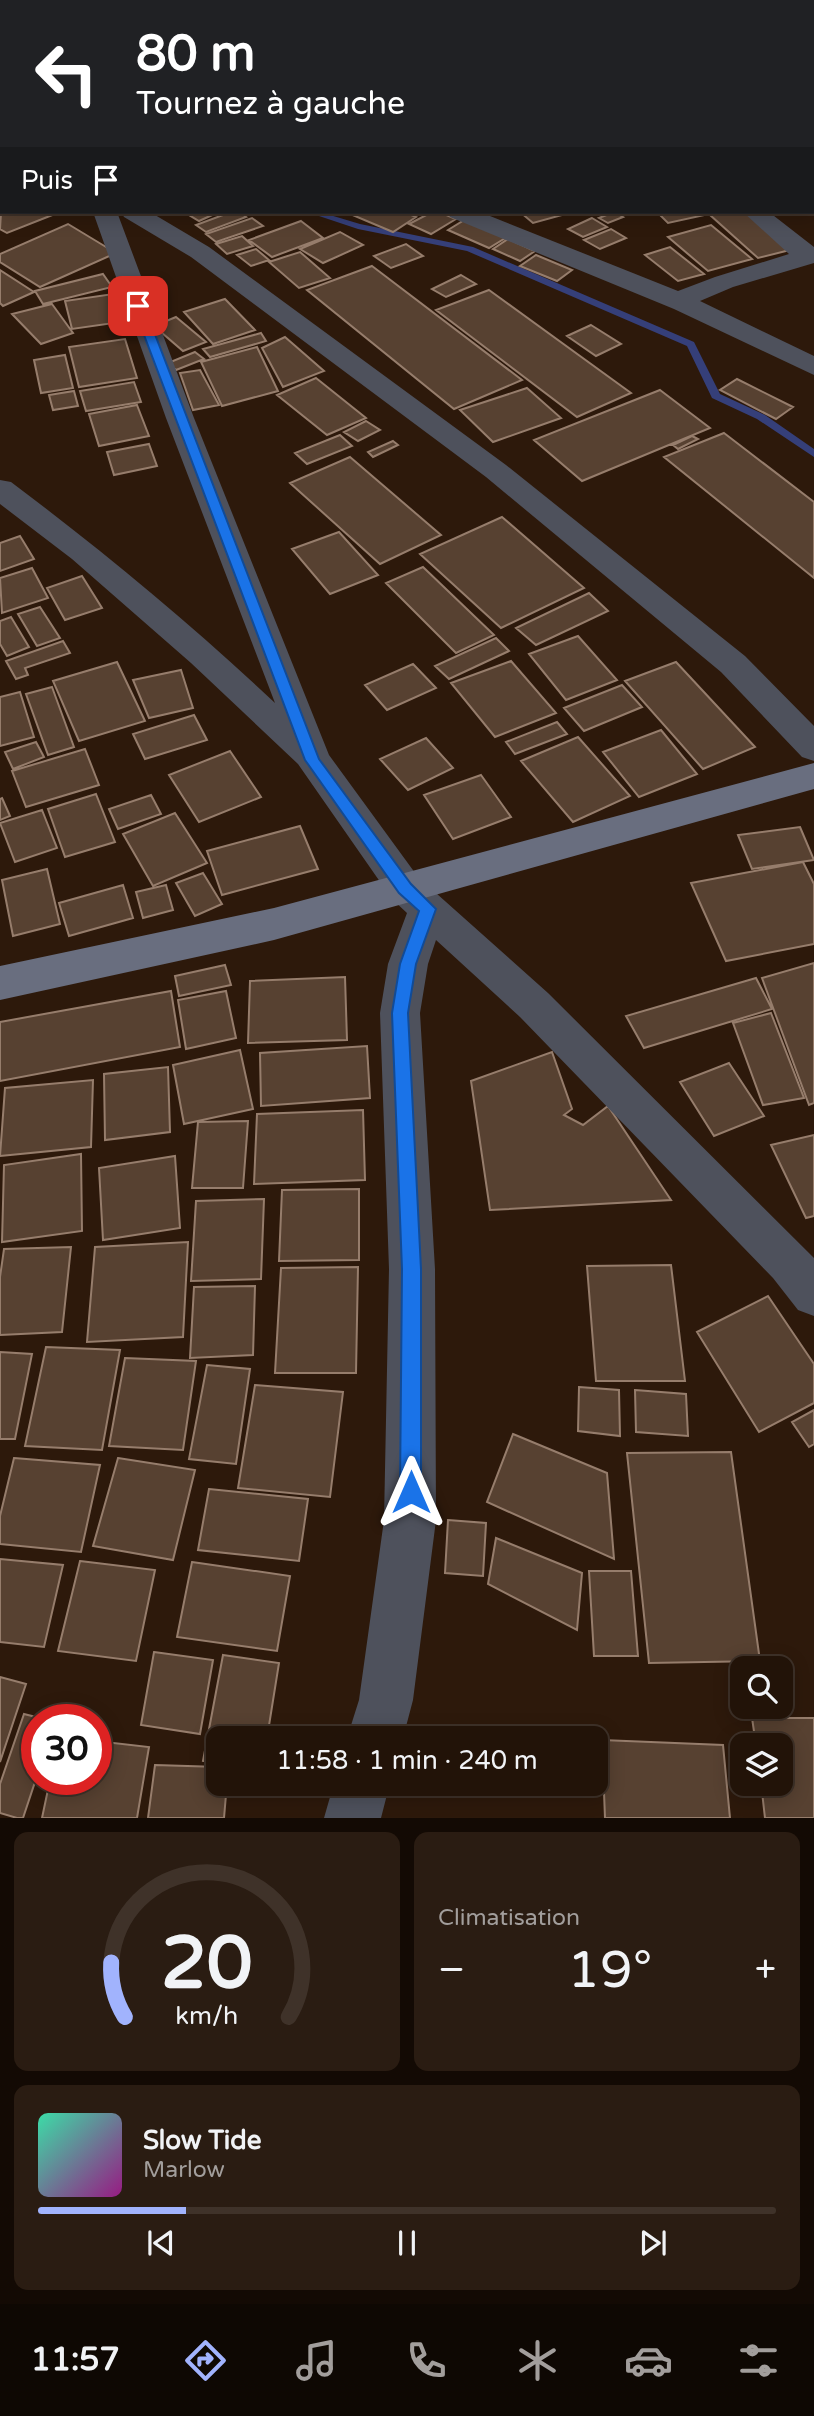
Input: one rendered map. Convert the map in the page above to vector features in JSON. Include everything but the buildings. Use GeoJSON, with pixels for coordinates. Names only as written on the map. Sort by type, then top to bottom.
{"type":"FeatureCollection","features":[{"type":"Feature","properties":{"kind":"street"},"geometry":{"type":"LineString","coordinates":[[107,214],[162,369],[313,760]]}},
{"type":"Feature","properties":{"kind":"street"},"geometry":{"type":"LineString","coordinates":[[136,214],[200,252],[496,471],[733,664],[814,748]]}},
{"type":"Feature","properties":{"kind":"street"},"geometry":{"type":"LineString","coordinates":[[463,214],[631,283],[680,300],[814,367]]}},
{"type":"Feature","properties":{"kind":"street"},"geometry":{"type":"LineString","coordinates":[[758,214],[810,256]]}},
{"type":"Feature","properties":{"kind":"street"},"geometry":{"type":"LineString","coordinates":[[680,300],[724,282],[810,256]]}},
{"type":"Feature","properties":{"kind":"street"},"geometry":{"type":"LineString","coordinates":[[0,489],[83,552],[203,655],[313,760],[416,899],[534,1004],[789,1263],[814,1294]]}},
{"type":"Feature","properties":{"kind":"street"},"geometry":{"type":"LineString","coordinates":[[0,983],[274,924],[416,899],[814,776]]}},
{"type":"Feature","properties":{"kind":"street"},"geometry":{"type":"LineString","coordinates":[[378,1726],[386,1700],[410,1520],[412,1269],[400,1013],[416,899]]}},
{"type":"Feature","properties":{"kind":"street"},"geometry":{"type":"LineString","coordinates":[[352,1818],[358,1796]]}},
{"type":"Feature","properties":{"kind":"waterway"},"geometry":{"type":"LineString","coordinates":[[318,214],[358,226],[470,249],[691,344],[716,396],[761,417],[814,454]]}},
{"type":"Feature","properties":{"kind":"route"},"geometry":{"type":"LineString","coordinates":[[138,306],[313,760],[405,888],[428,909],[408,964],[400,1013],[412,1269],[411,1492]]}}]}
